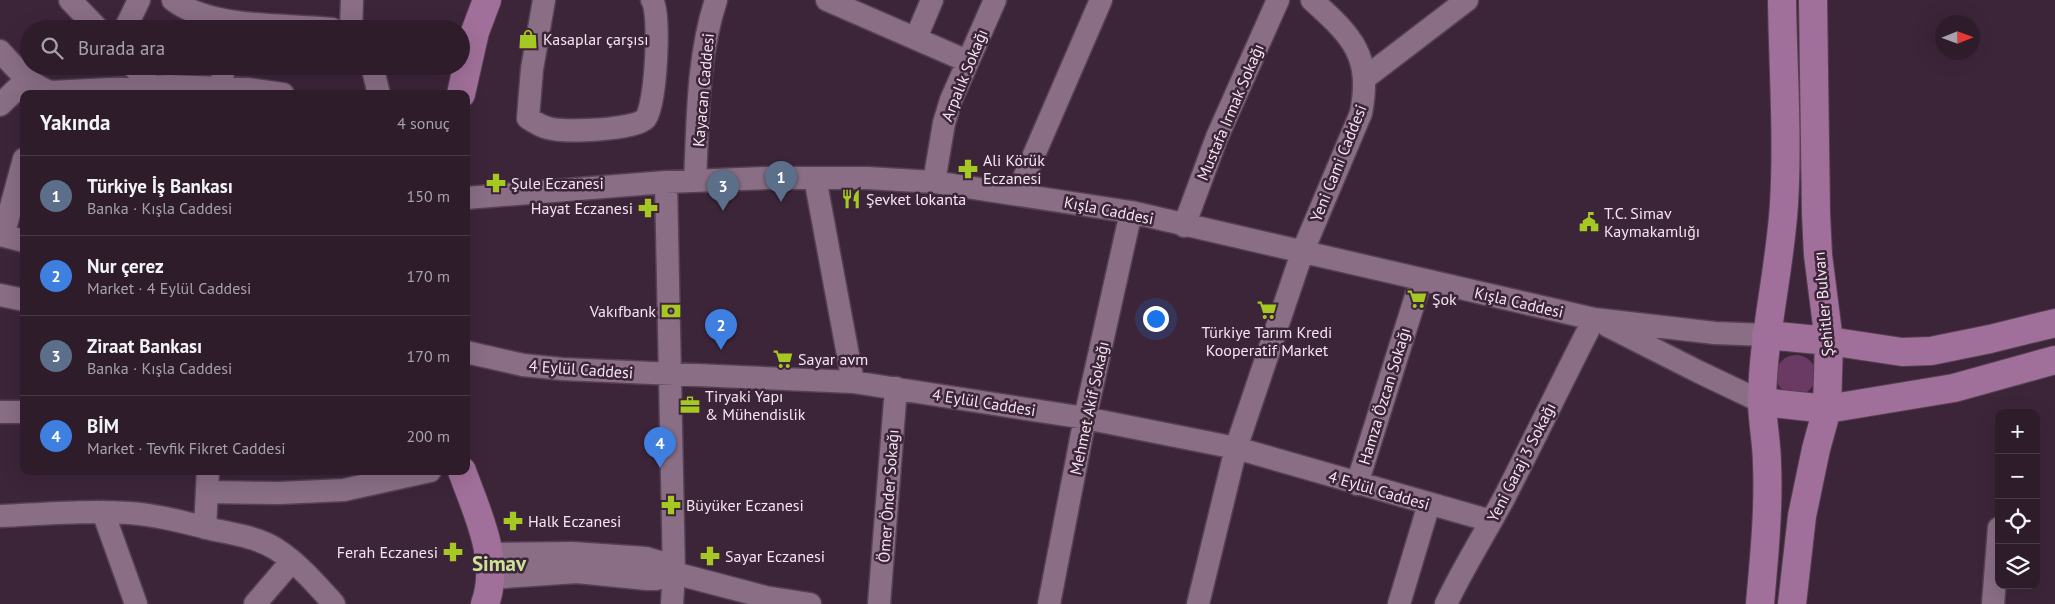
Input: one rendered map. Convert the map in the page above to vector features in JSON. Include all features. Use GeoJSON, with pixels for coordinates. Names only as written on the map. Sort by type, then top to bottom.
{"type":"FeatureCollection","features":[{"type":"Feature","properties":{"kind":"main road"},"geometry":{"type":"LineString","coordinates":[[470,54],[475,32],[487,0]]}},
{"type":"Feature","properties":{"kind":"main road"},"geometry":{"type":"LineString","coordinates":[[1760,604],[1765,544],[1768,466],[1762,402],[1766,335],[1774,289],[1784,204],[1782,0]]}},
{"type":"Feature","properties":{"kind":"main road","name":"Şehitler Bulvarı"},"geometry":{"type":"LineString","coordinates":[[1792,604],[1802,516],[1814,456],[1827,409],[1829,341],[1818,255],[1816,214],[1814,0]]}},
{"type":"Feature","properties":{"kind":"main road"},"geometry":{"type":"LineString","coordinates":[[462,90],[465,75]]}},
{"type":"Feature","properties":{"kind":"main road"},"geometry":{"type":"LineString","coordinates":[[1766,335],[1829,341],[1902,352],[1931,351],[2055,323]]}},
{"type":"Feature","properties":{"kind":"main road"},"geometry":{"type":"LineString","coordinates":[[1762,402],[1827,409],[1954,388],[2055,360]]}},
{"type":"Feature","properties":{"kind":"main road"},"geometry":{"type":"LineString","coordinates":[[464,475],[480,519],[488,579]]}},
{"type":"Feature","properties":{"kind":"street"},"geometry":{"type":"LineString","coordinates":[[70,0],[89,20]]}},
{"type":"Feature","properties":{"kind":"street"},"geometry":{"type":"LineString","coordinates":[[129,20],[139,0]]}},
{"type":"Feature","properties":{"kind":"street"},"geometry":{"type":"LineString","coordinates":[[173,0],[181,6],[204,16],[226,20]]}},
{"type":"Feature","properties":{"kind":"street"},"geometry":{"type":"LineString","coordinates":[[351,20],[352,0]]}},
{"type":"Feature","properties":{"kind":"street"},"geometry":{"type":"LineString","coordinates":[[544,0],[534,59],[528,118],[536,124],[549,129],[579,130],[618,128],[637,124],[646,119],[651,110],[654,90],[657,12],[652,0]]}},
{"type":"Feature","properties":{"kind":"street","name":"Kayacan Caddesi"},"geometry":{"type":"LineString","coordinates":[[695,181],[701,74],[705,42],[716,0]]}},
{"type":"Feature","properties":{"kind":"street"},"geometry":{"type":"LineString","coordinates":[[827,0],[863,7],[916,38],[967,61]]}},
{"type":"Feature","properties":{"kind":"street"},"geometry":{"type":"LineString","coordinates":[[916,38],[932,0]]}},
{"type":"Feature","properties":{"kind":"street","name":"Arpalık Sokağı"},"geometry":{"type":"LineString","coordinates":[[934,182],[944,123],[951,100],[995,0]]}},
{"type":"Feature","properties":{"kind":"street"},"geometry":{"type":"LineString","coordinates":[[1017,194],[1101,0]]}},
{"type":"Feature","properties":{"kind":"street","name":"Mustafa Irmak Sokağı"},"geometry":{"type":"LineString","coordinates":[[1184,226],[1217,137],[1278,0]]}},
{"type":"Feature","properties":{"kind":"street","name":"Yeni Cami Caddesi"},"geometry":{"type":"LineString","coordinates":[[1198,604],[1236,448],[1302,253],[1361,113],[1365,92],[1363,63],[1358,50],[1332,9],[1312,0]]}},
{"type":"Feature","properties":{"kind":"street"},"geometry":{"type":"LineString","coordinates":[[1365,78],[1466,0]]}},
{"type":"Feature","properties":{"kind":"street"},"geometry":{"type":"LineString","coordinates":[[0,51],[20,72]]}},
{"type":"Feature","properties":{"kind":"street"},"geometry":{"type":"LineString","coordinates":[[23,75],[44,90]]}},
{"type":"Feature","properties":{"kind":"street"},"geometry":{"type":"LineString","coordinates":[[141,75],[154,90]]}},
{"type":"Feature","properties":{"kind":"street"},"geometry":{"type":"LineString","coordinates":[[374,75],[378,90]]}},
{"type":"Feature","properties":{"kind":"street"},"geometry":{"type":"LineString","coordinates":[[160,90],[223,77],[269,90]]}},
{"type":"Feature","properties":{"kind":"street"},"geometry":{"type":"LineString","coordinates":[[0,105],[27,79]]}},
{"type":"Feature","properties":{"kind":"street"},"geometry":{"type":"LineString","coordinates":[[9,237],[17,169]]}},
{"type":"Feature","properties":{"kind":"street"},"geometry":{"type":"LineString","coordinates":[[815,178],[853,382]]}},
{"type":"Feature","properties":{"kind":"street","name":"Kışla Caddesi"},"geometry":{"type":"LineString","coordinates":[[470,198],[666,182],[815,178],[910,179],[1131,212],[1184,226],[1594,319],[1715,333],[1766,335]]}},
{"type":"Feature","properties":{"kind":"street"},"geometry":{"type":"LineString","coordinates":[[666,182],[674,573],[672,604]]}},
{"type":"Feature","properties":{"kind":"street","name":"Mehmet Akif Sokağı"},"geometry":{"type":"LineString","coordinates":[[1049,604],[1085,418],[1131,212]]}},
{"type":"Feature","properties":{"kind":"street","name":"Hamza Özcan Sokağı"},"geometry":{"type":"LineString","coordinates":[[1357,484],[1421,280]]}},
{"type":"Feature","properties":{"kind":"street"},"geometry":{"type":"LineString","coordinates":[[0,295],[20,299]]}},
{"type":"Feature","properties":{"kind":"street","name":"Kışla Caddesi"},"geometry":{"type":"LineString","coordinates":[[1594,319],[1762,402]]}},
{"type":"Feature","properties":{"kind":"street","name":"Yeni Garaj 3 Sokağı"},"geometry":{"type":"LineString","coordinates":[[1446,604],[1461,573],[1491,521],[1594,319]]}},
{"type":"Feature","properties":{"kind":"street","name":"4 Eylül Caddesi"},"geometry":{"type":"LineString","coordinates":[[470,353],[523,365],[562,369],[853,382],[1085,418],[1236,448],[1491,521]]}},
{"type":"Feature","properties":{"kind":"street","name":"Ömer Önder Sokağı"},"geometry":{"type":"LineString","coordinates":[[879,604],[896,388]]}},
{"type":"Feature","properties":{"kind":"street"},"geometry":{"type":"LineString","coordinates":[[0,412],[20,412]]}},
{"type":"Feature","properties":{"kind":"street"},"geometry":{"type":"LineString","coordinates":[[205,528],[208,482],[280,493],[344,490],[412,475]]}},
{"type":"Feature","properties":{"kind":"street"},"geometry":{"type":"LineString","coordinates":[[1399,604],[1429,504]]}},
{"type":"Feature","properties":{"kind":"street"},"geometry":{"type":"LineString","coordinates":[[103,512],[136,604]]}},
{"type":"Feature","properties":{"kind":"street"},"geometry":{"type":"LineString","coordinates":[[0,516],[103,512],[150,516],[257,541],[276,549],[334,604]]}},
{"type":"Feature","properties":{"kind":"street"},"geometry":{"type":"LineString","coordinates":[[1993,604],[1998,544]]}},
{"type":"Feature","properties":{"kind":"street"},"geometry":{"type":"LineString","coordinates":[[488,579],[572,553],[646,558],[663,563],[674,573],[765,596],[810,604]]}},
{"type":"Feature","properties":{"kind":"street"},"geometry":{"type":"LineString","coordinates":[[255,604],[291,562]]}},
{"type":"Feature","properties":{"kind":"shaded area"},"geometry":{"type":"Polygon","coordinates":[[[1796,355],[1810,361],[1816,375],[1810,389],[1796,395],[1782,389],[1776,375],[1782,361],[1796,355]]]}},
{"type":"Feature","properties":{"kind":"place","name":"Kasaplar çarşısı"},"geometry":{"type":"Point","coordinates":[528,39]}},
{"type":"Feature","properties":{"kind":"place","name":"Ali Körük Eczanesi"},"geometry":{"type":"Point","coordinates":[968,169]}},
{"type":"Feature","properties":{"kind":"place","name":"Şule Eczanesi"},"geometry":{"type":"Point","coordinates":[496,183]}},
{"type":"Feature","properties":{"kind":"place","name":"Şevket lokanta"},"geometry":{"type":"Point","coordinates":[851,199]}},
{"type":"Feature","properties":{"kind":"place","name":"Türkiye İş Bankası"},"geometry":{"type":"Point","coordinates":[781,202]}},
{"type":"Feature","properties":{"kind":"place","name":"Hayat Eczanesi"},"geometry":{"type":"Point","coordinates":[648,208]}},
{"type":"Feature","properties":{"kind":"place","name":"Ziraat Bankası"},"geometry":{"type":"Point","coordinates":[723,211]}},
{"type":"Feature","properties":{"kind":"place","name":"T.C. Simav Kaymakamlığı"},"geometry":{"type":"Point","coordinates":[1589,222]}},
{"type":"Feature","properties":{"kind":"place","name":"Şok"},"geometry":{"type":"Point","coordinates":[1417,299]}},
{"type":"Feature","properties":{"kind":"place","name":"Türkiye Tarım Kredi Kooperatif Market"},"geometry":{"type":"Point","coordinates":[1267,310]}},
{"type":"Feature","properties":{"kind":"place","name":"Vakıfbank"},"geometry":{"type":"Point","coordinates":[671,311]}},
{"type":"Feature","properties":{"kind":"place","name":"Nur çerez"},"geometry":{"type":"Point","coordinates":[721,350]}},
{"type":"Feature","properties":{"kind":"place","name":"Sayar avm"},"geometry":{"type":"Point","coordinates":[783,359]}},
{"type":"Feature","properties":{"kind":"place","name":"Tiryaki Yapı & Mühendislik"},"geometry":{"type":"Point","coordinates":[690,405]}},
{"type":"Feature","properties":{"kind":"place","name":"BİM"},"geometry":{"type":"Point","coordinates":[660,468]}},
{"type":"Feature","properties":{"kind":"place","name":"Büyüker Eczanesi"},"geometry":{"type":"Point","coordinates":[671,505]}},
{"type":"Feature","properties":{"kind":"place","name":"Halk Eczanesi"},"geometry":{"type":"Point","coordinates":[513,521]}},
{"type":"Feature","properties":{"kind":"place","name":"Ferah Eczanesi"},"geometry":{"type":"Point","coordinates":[453,552]}},
{"type":"Feature","properties":{"kind":"place","name":"Sayar Eczanesi"},"geometry":{"type":"Point","coordinates":[710,556]}},
{"type":"Feature","properties":{"kind":"district","name":"Simav"},"geometry":{"type":"Point","coordinates":[499,564]}}]}
